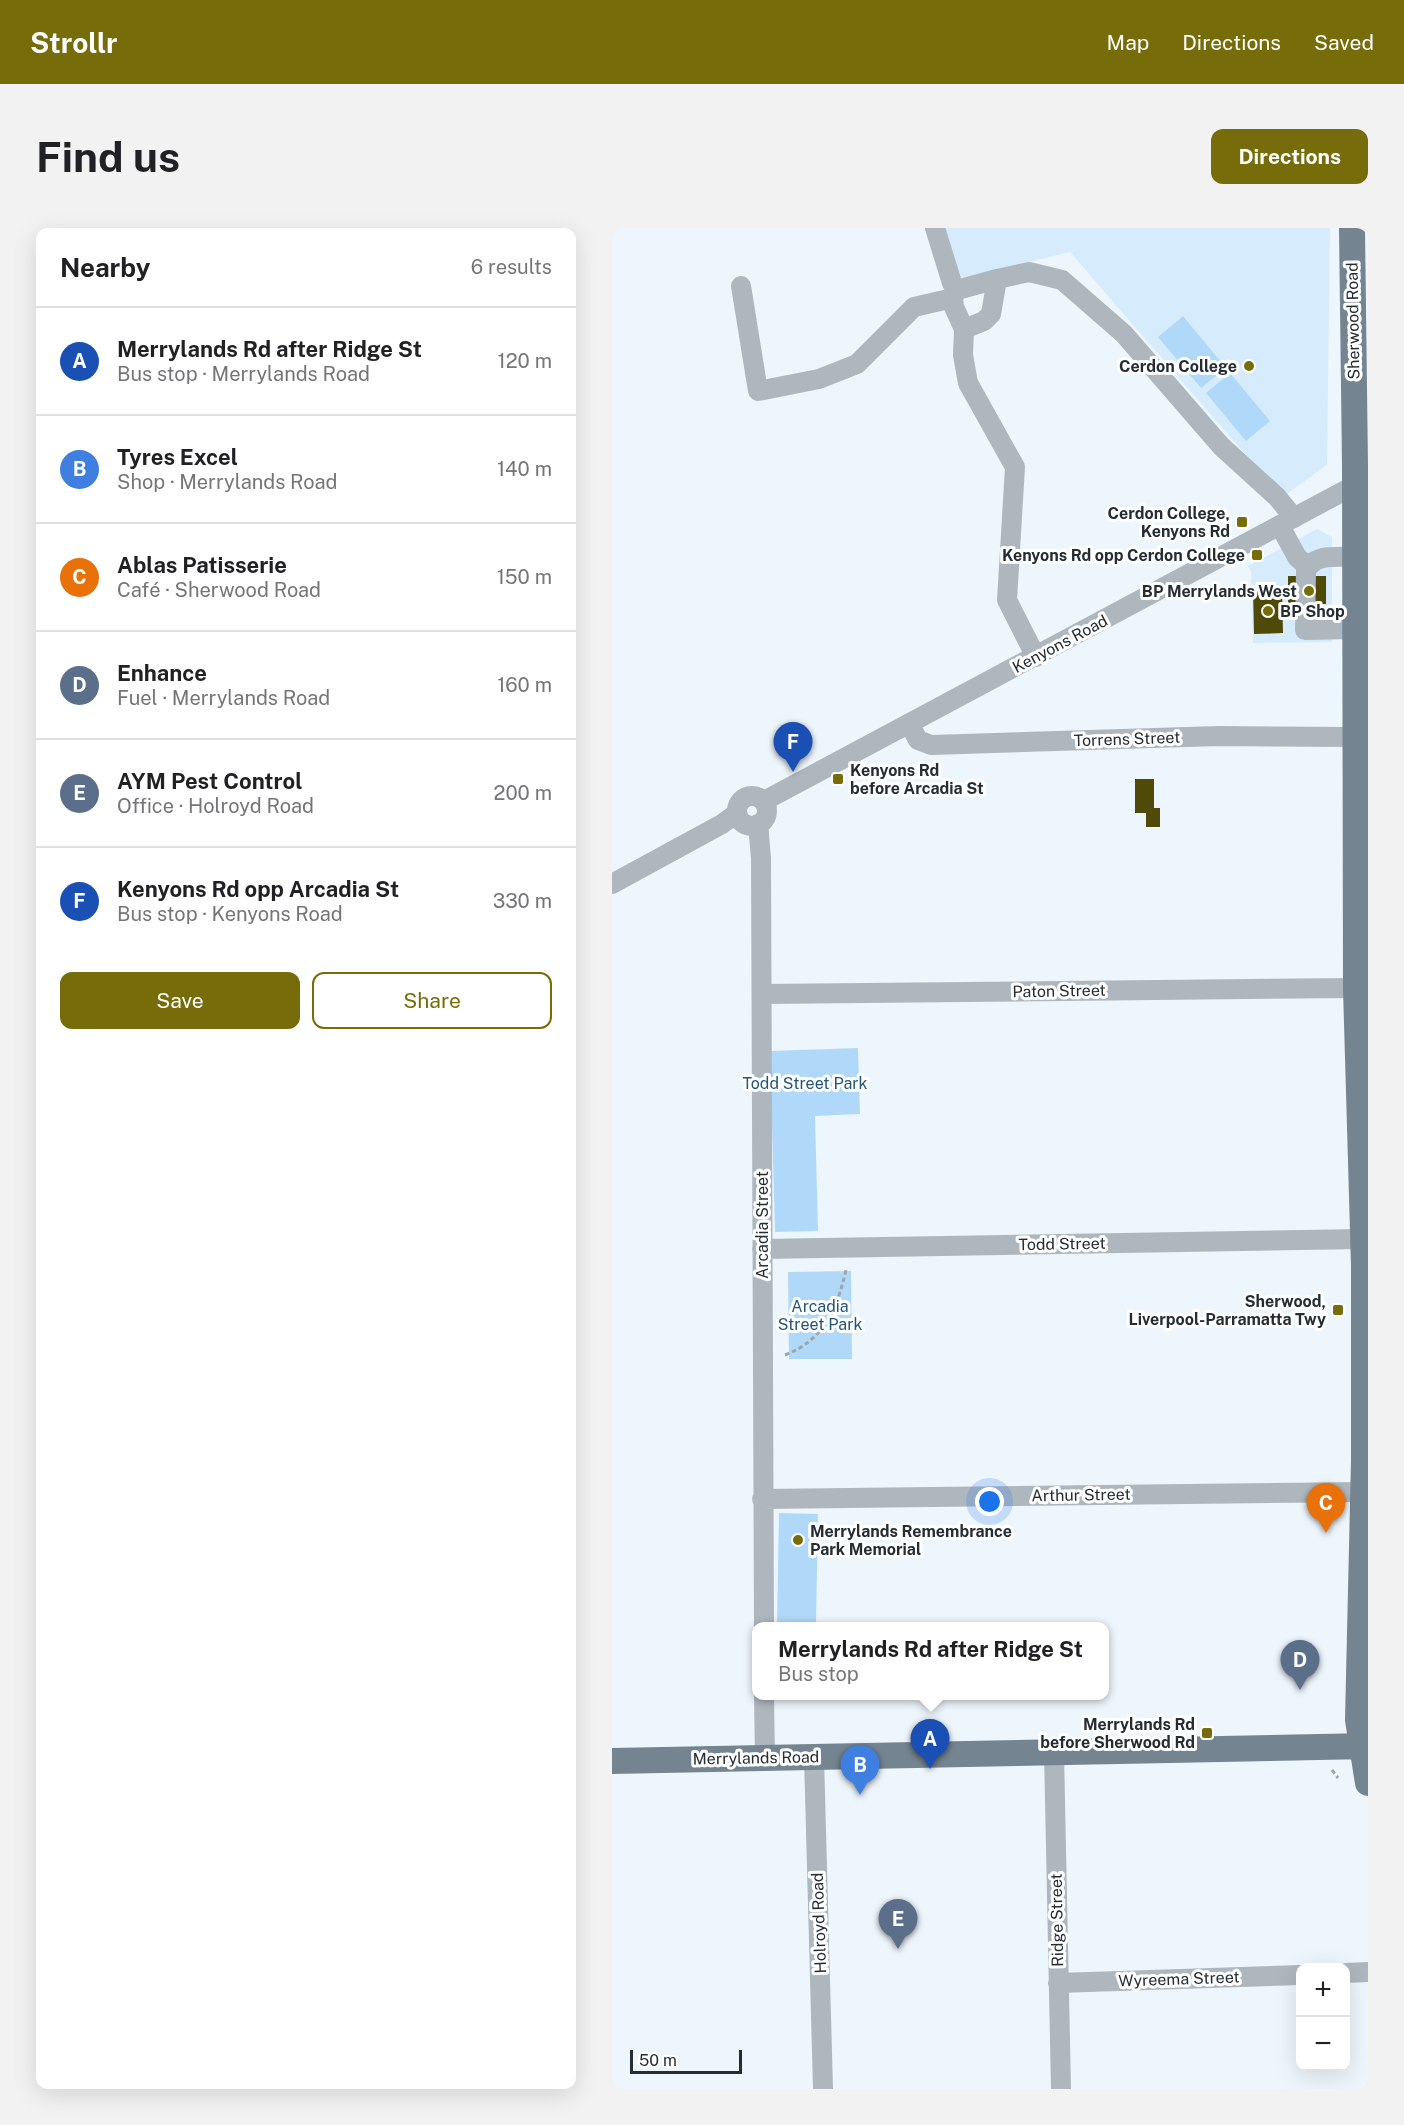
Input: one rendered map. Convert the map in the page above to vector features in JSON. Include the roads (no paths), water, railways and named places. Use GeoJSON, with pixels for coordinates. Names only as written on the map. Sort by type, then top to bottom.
{"type":"FeatureCollection","features":[{"type":"Feature","properties":{"kind":"main road","name":"Sherwood Road"},"geometry":{"type":"LineString","coordinates":[[1352,228],[1359,470],[1354,629],[1356,988],[1362,1019],[1363,1492],[1359,1720],[1365,1746],[1368,1783]]}},
{"type":"Feature","properties":{"kind":"main road","name":"Merrylands Road"},"geometry":{"type":"LineString","coordinates":[[612,1761],[1365,1746]]}},
{"type":"Feature","properties":{"kind":"street"},"geometry":{"type":"LineString","coordinates":[[935,228],[955,294],[954,308],[964,329],[963,355],[968,383],[1015,467],[1007,600],[1035,657]]}},
{"type":"Feature","properties":{"kind":"street"},"geometry":{"type":"LineString","coordinates":[[741,286],[758,391],[819,379],[857,364],[915,307],[997,279],[1029,272],[1062,280],[1124,334],[1221,446],[1277,497],[1297,557],[1308,567]]}},
{"type":"Feature","properties":{"kind":"street"},"geometry":{"type":"LineString","coordinates":[[964,329],[984,321],[991,314],[997,279]]}},
{"type":"Feature","properties":{"kind":"street","name":"Kenyons Road"},"geometry":{"type":"LineString","coordinates":[[764,801],[1287,522],[1359,470]]}},
{"type":"Feature","properties":{"kind":"street"},"geometry":{"type":"LineString","coordinates":[[1354,629],[1305,630],[1308,567],[1322,558],[1355,557]]}},
{"type":"Feature","properties":{"kind":"street","name":"Torrens Street"},"geometry":{"type":"LineString","coordinates":[[910,725],[918,740],[931,745],[1219,736],[1354,737]]}},
{"type":"Feature","properties":{"kind":"street"},"geometry":{"type":"LineString","coordinates":[[612,884],[722,824],[737,813],[739,804],[746,797],[756,796],[764,801],[766,814],[758,824],[753,826],[745,824],[737,813]]}},
{"type":"Feature","properties":{"kind":"street","name":"Arcadia Street"},"geometry":{"type":"LineString","coordinates":[[758,824],[761,851],[764,1622]]}},
{"type":"Feature","properties":{"kind":"street","name":"Paton Street"},"geometry":{"type":"LineString","coordinates":[[762,994],[1356,988]]}},
{"type":"Feature","properties":{"kind":"street","name":"Todd Street"},"geometry":{"type":"LineString","coordinates":[[762,1249],[1363,1239]]}},
{"type":"Feature","properties":{"kind":"street","name":"Arthur Street"},"geometry":{"type":"LineString","coordinates":[[762,1499],[1363,1492]]}},
{"type":"Feature","properties":{"kind":"street"},"geometry":{"type":"LineString","coordinates":[[764,1700],[765,1758]]}},
{"type":"Feature","properties":{"kind":"street","name":"Ridge Street"},"geometry":{"type":"LineString","coordinates":[[1054,1752],[1061,2089]]}},
{"type":"Feature","properties":{"kind":"street","name":"Holroyd Road"},"geometry":{"type":"LineString","coordinates":[[814,1757],[823,2089]]}},
{"type":"Feature","properties":{"kind":"street"},"geometry":{"type":"LineString","coordinates":[[1350,1973],[1368,1972]]}},
{"type":"Feature","properties":{"kind":"street","name":"Wyreema Street"},"geometry":{"type":"LineString","coordinates":[[1059,1983],[1296,1975]]}},
{"type":"Feature","properties":{"kind":"place","name":"Cerdon College"},"geometry":{"type":"Point","coordinates":[1249,366]}},
{"type":"Feature","properties":{"kind":"place","name":"Cerdon College, Kenyons Rd"},"geometry":{"type":"Point","coordinates":[1242,522]}},
{"type":"Feature","properties":{"kind":"place","name":"Kenyons Rd opp Cerdon College"},"geometry":{"type":"Point","coordinates":[1257,555]}},
{"type":"Feature","properties":{"kind":"place","name":"BP Merrylands West"},"geometry":{"type":"Point","coordinates":[1309,591]}},
{"type":"Feature","properties":{"kind":"place","name":"BP Shop"},"geometry":{"type":"Point","coordinates":[1268,611]}},
{"type":"Feature","properties":{"kind":"place","name":"Kenyons Rd opp Arcadia St"},"geometry":{"type":"Point","coordinates":[793,772]}},
{"type":"Feature","properties":{"kind":"place","name":"Kenyons Rd before Arcadia St"},"geometry":{"type":"Point","coordinates":[838,779]}},
{"type":"Feature","properties":{"kind":"place","name":"Sherwood, Liverpool-Parramatta Twy"},"geometry":{"type":"Point","coordinates":[1338,1310]}},
{"type":"Feature","properties":{"kind":"place","name":"Ablas Patisserie"},"geometry":{"type":"Point","coordinates":[1326,1533]}},
{"type":"Feature","properties":{"kind":"place","name":"Merrylands Remembrance Park Memorial"},"geometry":{"type":"Point","coordinates":[798,1540]}},
{"type":"Feature","properties":{"kind":"place","name":"Enhance"},"geometry":{"type":"Point","coordinates":[1300,1690]}},
{"type":"Feature","properties":{"kind":"place","name":"Merrylands Rd before Sherwood Rd"},"geometry":{"type":"Point","coordinates":[1207,1733]}},
{"type":"Feature","properties":{"kind":"place","name":"Merrylands Rd after Ridge St"},"geometry":{"type":"Point","coordinates":[930,1769]}},
{"type":"Feature","properties":{"kind":"place","name":"Tyres Excel"},"geometry":{"type":"Point","coordinates":[860,1795]}},
{"type":"Feature","properties":{"kind":"place","name":"AYM Pest Control"},"geometry":{"type":"Point","coordinates":[898,1949]}},
{"type":"Feature","properties":{"kind":"park label","name":"Todd Street Park"},"geometry":{"type":"Point","coordinates":[805,1083]}},
{"type":"Feature","properties":{"kind":"park label","name":"Arcadia Street Park"},"geometry":{"type":"Point","coordinates":[820,1315]}}]}
